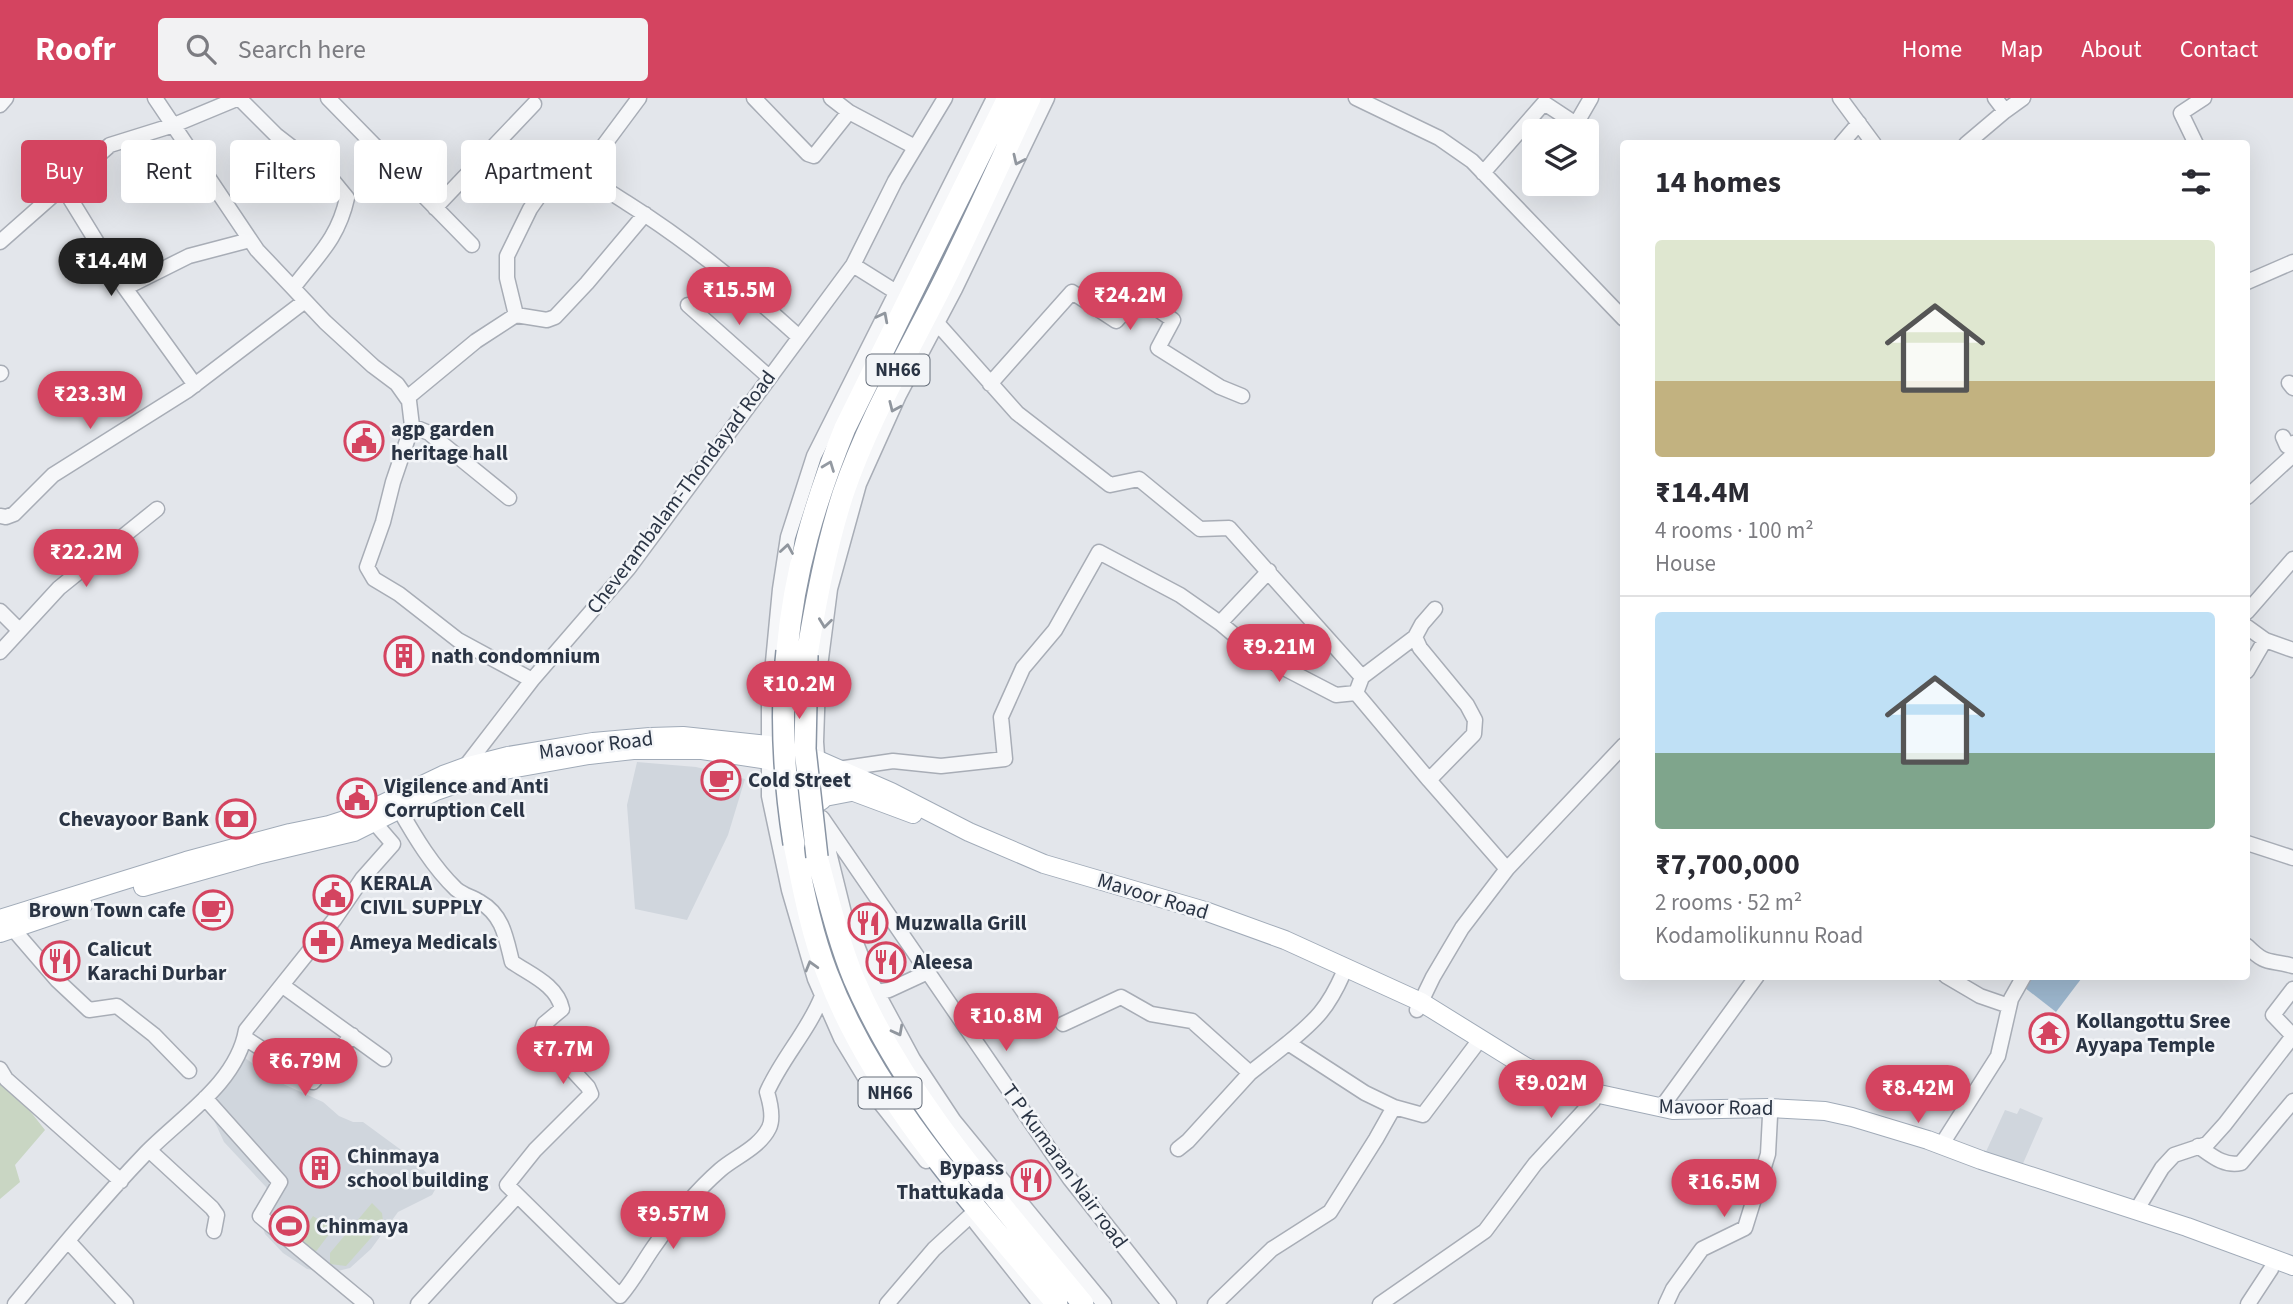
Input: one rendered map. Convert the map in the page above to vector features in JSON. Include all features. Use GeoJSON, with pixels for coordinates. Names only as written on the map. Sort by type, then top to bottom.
{"type":"FeatureCollection","features":[{"type":"Feature","properties":{"kind":"highway","name":"NH66"},"geometry":{"type":"LineString","coordinates":[[1008,98],[961,178],[845,428],[811,515],[791,609],[817,857],[853,977],[916,1093],[959,1152],[1083,1304]]}},
{"type":"Feature","properties":{"kind":"highway","name":"NH66"},"geometry":{"type":"LineString","coordinates":[[1030,98],[993,194],[883,398],[856,461],[797,653],[783,733],[786,793],[809,919],[827,973],[848,1021],[887,1090],[926,1143],[1057,1304]]}},
{"type":"Feature","properties":{"kind":"highway"},"geometry":{"type":"LineString","coordinates":[[961,178],[993,194]]}},
{"type":"Feature","properties":{"kind":"main road","name":"Mavoor Road"},"geometry":{"type":"LineString","coordinates":[[4,927],[186,861],[357,816],[467,773],[634,750],[768,753],[818,760],[1044,864],[1205,911],[1285,940],[1419,1006],[1526,1067],[1595,1097],[1673,1110],[1769,1108],[1825,1111],[1877,1123],[2293,1266]]}},
{"type":"Feature","properties":{"kind":"main road","name":"Mavoor Road"},"geometry":{"type":"LineString","coordinates":[[768,753],[819,779],[918,816],[1039,871],[1200,918],[1280,947],[1419,1006],[1519,1073],[1672,1118],[1770,1116],[1824,1119],[1873,1130],[2192,1237],[2293,1277]]}},
{"type":"Feature","properties":{"kind":"main road","name":"Mavoor Road"},"geometry":{"type":"LineString","coordinates":[[4,927],[269,852],[354,832],[467,773]]}},
{"type":"Feature","properties":{"kind":"main road"},"geometry":{"type":"LineString","coordinates":[[822,809],[825,797],[850,792]]}},
{"type":"Feature","properties":{"kind":"street"},"geometry":{"type":"LineString","coordinates":[[0,105],[5,98]]}},
{"type":"Feature","properties":{"kind":"street"},"geometry":{"type":"LineString","coordinates":[[155,98],[250,240],[305,302],[373,366],[397,384],[409,401],[412,426],[367,567],[374,579],[400,594],[458,640],[532,680]]}},
{"type":"Feature","properties":{"kind":"street"},"geometry":{"type":"LineString","coordinates":[[107,148],[174,125],[239,98],[276,135],[329,176],[347,198],[342,220],[325,248],[293,288]]}},
{"type":"Feature","properties":{"kind":"street"},"geometry":{"type":"LineString","coordinates":[[328,98],[472,245]]}},
{"type":"Feature","properties":{"kind":"street"},"geometry":{"type":"LineString","coordinates":[[608,140],[639,98]]}},
{"type":"Feature","properties":{"kind":"street"},"geometry":{"type":"LineString","coordinates":[[754,98],[808,154],[814,156],[849,112]]}},
{"type":"Feature","properties":{"kind":"street"},"geometry":{"type":"LineString","coordinates":[[831,98],[849,112],[915,148]]}},
{"type":"Feature","properties":{"kind":"street","name":"Cheverambalam-Thondayad Road"},"geometry":{"type":"LineString","coordinates":[[467,773],[532,680],[628,569],[853,265],[895,181],[945,98]]}},
{"type":"Feature","properties":{"kind":"street"},"geometry":{"type":"LineString","coordinates":[[994,98],[961,178],[896,292],[814,456],[788,537],[780,589],[769,705],[769,796],[789,890],[815,979],[841,1038],[881,1104],[1041,1304]]}},
{"type":"Feature","properties":{"kind":"street"},"geometry":{"type":"LineString","coordinates":[[1047,98],[993,194],[937,323],[899,395],[859,484],[830,589],[818,682],[818,760],[823,833],[844,913],[877,992],[912,1059],[954,1121],[1104,1304]]}},
{"type":"Feature","properties":{"kind":"street"},"geometry":{"type":"LineString","coordinates":[[1356,98],[1439,138],[1472,161],[1620,315]]}},
{"type":"Feature","properties":{"kind":"street"},"geometry":{"type":"LineString","coordinates":[[1483,173],[1541,100],[1576,124],[1591,98]]}},
{"type":"Feature","properties":{"kind":"street"},"geometry":{"type":"LineString","coordinates":[[1840,98],[1871,140]]}},
{"type":"Feature","properties":{"kind":"street"},"geometry":{"type":"LineString","coordinates":[[1995,98],[2005,111]]}},
{"type":"Feature","properties":{"kind":"street"},"geometry":{"type":"LineString","coordinates":[[1971,140],[2023,98]]}},
{"type":"Feature","properties":{"kind":"street"},"geometry":{"type":"LineString","coordinates":[[2194,140],[2181,113],[2204,98]]}},
{"type":"Feature","properties":{"kind":"street"},"geometry":{"type":"LineString","coordinates":[[435,208],[534,104]]}},
{"type":"Feature","properties":{"kind":"street"},"geometry":{"type":"LineString","coordinates":[[1844,140],[1859,123]]}},
{"type":"Feature","properties":{"kind":"street"},"geometry":{"type":"LineString","coordinates":[[616,197],[645,214],[719,267],[798,336]]}},
{"type":"Feature","properties":{"kind":"street"},"geometry":{"type":"LineString","coordinates":[[0,242],[45,203]]}},
{"type":"Feature","properties":{"kind":"street"},"geometry":{"type":"LineString","coordinates":[[73,203],[125,288],[195,385]]}},
{"type":"Feature","properties":{"kind":"street"},"geometry":{"type":"LineString","coordinates":[[516,315],[507,278],[508,256],[534,203]]}},
{"type":"Feature","properties":{"kind":"street"},"geometry":{"type":"LineString","coordinates":[[407,398],[475,341],[516,315],[547,320],[555,317],[645,214]]}},
{"type":"Feature","properties":{"kind":"street"},"geometry":{"type":"LineString","coordinates":[[125,288],[189,256],[250,240]]}},
{"type":"Feature","properties":{"kind":"street"},"geometry":{"type":"LineString","coordinates":[[2250,281],[2293,262]]}},
{"type":"Feature","properties":{"kind":"street"},"geometry":{"type":"LineString","coordinates":[[853,265],[896,292]]}},
{"type":"Feature","properties":{"kind":"street"},"geometry":{"type":"LineString","coordinates":[[990,384],[1072,292],[1116,321],[1135,300],[1141,298],[1173,320],[1158,348],[1220,387],[1242,396]]}},
{"type":"Feature","properties":{"kind":"street"},"geometry":{"type":"LineString","coordinates":[[0,516],[14,514],[53,475],[135,426],[195,385],[305,302]]}},
{"type":"Feature","properties":{"kind":"street"},"geometry":{"type":"LineString","coordinates":[[688,305],[769,377]]}},
{"type":"Feature","properties":{"kind":"street"},"geometry":{"type":"LineString","coordinates":[[937,323],[1017,413],[1110,485],[1139,479],[1200,529],[1229,528],[1362,677]]}},
{"type":"Feature","properties":{"kind":"street"},"geometry":{"type":"LineString","coordinates":[[412,426],[429,433],[509,498]]}},
{"type":"Feature","properties":{"kind":"street"},"geometry":{"type":"LineString","coordinates":[[2250,494],[2293,455]]}},
{"type":"Feature","properties":{"kind":"street"},"geometry":{"type":"LineString","coordinates":[[0,652],[59,588],[157,509]]}},
{"type":"Feature","properties":{"kind":"street"},"geometry":{"type":"LineString","coordinates":[[836,769],[893,761],[941,766],[1005,759],[1001,717],[1023,668],[1055,630],[1099,552],[1180,595],[1220,622],[1257,654],[1336,695],[1356,692]]}},
{"type":"Feature","properties":{"kind":"street"},"geometry":{"type":"LineString","coordinates":[[2250,609],[2293,559]]}},
{"type":"Feature","properties":{"kind":"street"},"geometry":{"type":"LineString","coordinates":[[1220,622],[1269,571]]}},
{"type":"Feature","properties":{"kind":"street"},"geometry":{"type":"LineString","coordinates":[[1356,692],[1362,677],[1415,637],[1435,609]]}},
{"type":"Feature","properties":{"kind":"street"},"geometry":{"type":"LineString","coordinates":[[0,611],[19,630]]}},
{"type":"Feature","properties":{"kind":"street"},"geometry":{"type":"LineString","coordinates":[[2250,629],[2265,640],[2293,650]]}},
{"type":"Feature","properties":{"kind":"street"},"geometry":{"type":"LineString","coordinates":[[1415,637],[1420,648],[1467,705],[1475,720],[1474,734],[1429,780]]}},
{"type":"Feature","properties":{"kind":"street"},"geometry":{"type":"LineString","coordinates":[[2250,666],[2265,640]]}},
{"type":"Feature","properties":{"kind":"street"},"geometry":{"type":"LineString","coordinates":[[1356,692],[1507,869]]}},
{"type":"Feature","properties":{"kind":"street"},"geometry":{"type":"LineString","coordinates":[[1419,1006],[1462,928],[1507,869],[1620,749]]}},
{"type":"Feature","properties":{"kind":"street"},"geometry":{"type":"LineString","coordinates":[[399,809],[444,876],[458,890],[489,908],[498,918],[512,962],[553,990],[560,1000],[562,1009],[544,1024],[542,1030],[591,1094],[535,1150],[507,1185],[624,1300],[654,1247],[688,1205],[720,1170],[754,1145],[769,1128],[771,1105],[767,1092],[777,1070],[816,1012],[822,996]]}},
{"type":"Feature","properties":{"kind":"street","name":"T P Kumaran Nair road"},"geometry":{"type":"LineString","coordinates":[[822,809],[928,972],[1070,1179],[1168,1304]]}},
{"type":"Feature","properties":{"kind":"street"},"geometry":{"type":"LineString","coordinates":[[15,1304],[149,1150],[205,1098],[243,1046],[246,1030],[334,920],[362,879],[393,844],[374,821]]}},
{"type":"Feature","properties":{"kind":"street"},"geometry":{"type":"LineString","coordinates":[[2250,844],[2293,858]]}},
{"type":"Feature","properties":{"kind":"street"},"geometry":{"type":"LineString","coordinates":[[4,927],[89,1010],[117,1006],[154,1035],[188,1071]]}},
{"type":"Feature","properties":{"kind":"street"},"geometry":{"type":"LineString","coordinates":[[2250,949],[2260,959],[2272,964],[2293,966]]}},
{"type":"Feature","properties":{"kind":"street"},"geometry":{"type":"LineString","coordinates":[[877,992],[889,990],[928,972]]}},
{"type":"Feature","properties":{"kind":"street"},"geometry":{"type":"LineString","coordinates":[[1178,1149],[1250,1073],[1316,1020],[1343,974]]}},
{"type":"Feature","properties":{"kind":"street"},"geometry":{"type":"LineString","coordinates":[[1661,1108],[1754,980]]}},
{"type":"Feature","properties":{"kind":"street"},"geometry":{"type":"LineString","coordinates":[[1953,980],[1980,996],[2009,1006]]}},
{"type":"Feature","properties":{"kind":"street"},"geometry":{"type":"LineString","coordinates":[[1942,1144],[1998,1056],[2011,999],[2022,980]]}},
{"type":"Feature","properties":{"kind":"street"},"geometry":{"type":"LineString","coordinates":[[283,986],[384,1059]]}},
{"type":"Feature","properties":{"kind":"street"},"geometry":{"type":"LineString","coordinates":[[2136,1210],[2162,1168],[2174,1155],[2207,1143],[2225,1124],[2292,1036],[2273,1016],[2293,989]]}},
{"type":"Feature","properties":{"kind":"street"},"geometry":{"type":"LineString","coordinates":[[1063,1024],[1121,997],[1151,1014],[1192,1021],[1250,1073]]}},
{"type":"Feature","properties":{"kind":"street"},"geometry":{"type":"LineString","coordinates":[[245,1038],[313,1082],[352,1035]]}},
{"type":"Feature","properties":{"kind":"street"},"geometry":{"type":"LineString","coordinates":[[1288,1043],[1366,1093],[1394,1107],[1423,1115],[1475,1046]]}},
{"type":"Feature","properties":{"kind":"street"},"geometry":{"type":"LineString","coordinates":[[0,1069],[6,1079],[121,1181]]}},
{"type":"Feature","properties":{"kind":"street"},"geometry":{"type":"LineString","coordinates":[[1380,1304],[1485,1231],[1535,1164],[1595,1097]]}},
{"type":"Feature","properties":{"kind":"street"},"geometry":{"type":"LineString","coordinates":[[205,1098],[280,1182],[260,1216],[366,1304]]}},
{"type":"Feature","properties":{"kind":"street"},"geometry":{"type":"LineString","coordinates":[[2198,1146],[2221,1162],[2234,1165],[2241,1163],[2293,1101]]}},
{"type":"Feature","properties":{"kind":"street"},"geometry":{"type":"LineString","coordinates":[[1215,1304],[1272,1249],[1330,1212],[1394,1107]]}},
{"type":"Feature","properties":{"kind":"street"},"geometry":{"type":"LineString","coordinates":[[1666,1304],[1673,1289],[1702,1249],[1745,1228],[1768,1154],[1770,1116]]}},
{"type":"Feature","properties":{"kind":"street"},"geometry":{"type":"LineString","coordinates":[[149,1150],[217,1215],[214,1231]]}},
{"type":"Feature","properties":{"kind":"street"},"geometry":{"type":"LineString","coordinates":[[418,1304],[517,1196]]}},
{"type":"Feature","properties":{"kind":"street"},"geometry":{"type":"LineString","coordinates":[[887,1304],[934,1249],[970,1216]]}},
{"type":"Feature","properties":{"kind":"street"},"geometry":{"type":"LineString","coordinates":[[68,1241],[126,1304]]}},
{"type":"Feature","properties":{"kind":"street"},"geometry":{"type":"LineString","coordinates":[[2248,1304],[2271,1269]]}},
{"type":"Feature","properties":{"kind":"shaded area"},"geometry":{"type":"Polygon","coordinates":[[[637,762],[696,767],[745,779],[728,835],[687,920],[635,909],[627,805],[637,762]]]}},
{"type":"Feature","properties":{"kind":"shaded area"},"geometry":{"type":"Polygon","coordinates":[[[245,1058],[281,1083],[323,1102],[339,1116],[353,1122],[363,1122],[408,1155],[435,1181],[436,1188],[432,1195],[398,1212],[371,1249],[350,1268],[330,1273],[307,1269],[283,1253],[265,1234],[263,1228],[271,1198],[266,1187],[224,1142],[207,1105],[245,1058]]]}},
{"type":"Feature","properties":{"kind":"shaded area"},"geometry":{"type":"Polygon","coordinates":[[[2020,1108],[2043,1118],[2021,1168],[1984,1156],[2005,1110],[2017,1114],[2020,1108]]]}},
{"type":"Feature","properties":{"kind":"green space"},"geometry":{"type":"Polygon","coordinates":[[[0,1073],[45,1130],[15,1165],[20,1182],[0,1199],[0,1073]]]}},
{"type":"Feature","properties":{"kind":"green space"},"geometry":{"type":"Polygon","coordinates":[[[372,1203],[382,1213],[383,1221],[377,1231],[346,1266],[330,1264],[330,1253],[372,1203]]]}},
{"type":"Feature","properties":{"kind":"green space","name":"Chinmaya"},"geometry":{"type":"Polygon","coordinates":[[[293,1205],[308,1216],[287,1245],[272,1233],[293,1205]]]}},
{"type":"Feature","properties":{"kind":"green space"},"geometry":{"type":"Polygon","coordinates":[[[313,1216],[333,1229],[308,1262],[291,1248],[313,1216]]]}},
{"type":"Feature","properties":{"kind":"water"},"geometry":{"type":"Polygon","coordinates":[[[2024,980],[2080,980],[2056,1012],[2020,984],[2024,980]]]}},
{"type":"Feature","properties":{"kind":"place","name":"agp garden heritage hall"},"geometry":{"type":"Point","coordinates":[364,441]}},
{"type":"Feature","properties":{"kind":"place","name":"nath condomnium"},"geometry":{"type":"Point","coordinates":[404,656]}},
{"type":"Feature","properties":{"kind":"place","name":"Cold Street"},"geometry":{"type":"Point","coordinates":[721,780]}},
{"type":"Feature","properties":{"kind":"place","name":"Vigilence and Anti Corruption Cell"},"geometry":{"type":"Point","coordinates":[357,798]}},
{"type":"Feature","properties":{"kind":"place","name":"Chevayoor Bank"},"geometry":{"type":"Point","coordinates":[236,819]}},
{"type":"Feature","properties":{"kind":"place","name":"KERALA CIVIL SUPPLY"},"geometry":{"type":"Point","coordinates":[333,895]}},
{"type":"Feature","properties":{"kind":"place","name":"Brown Town cafe"},"geometry":{"type":"Point","coordinates":[213,910]}},
{"type":"Feature","properties":{"kind":"place","name":"Muzwalla Grill"},"geometry":{"type":"Point","coordinates":[868,923]}},
{"type":"Feature","properties":{"kind":"place","name":"Ameya Medicals"},"geometry":{"type":"Point","coordinates":[323,942]}},
{"type":"Feature","properties":{"kind":"place","name":"Calicut Karachi Durbar"},"geometry":{"type":"Point","coordinates":[60,961]}},
{"type":"Feature","properties":{"kind":"place","name":"Aleesa"},"geometry":{"type":"Point","coordinates":[886,962]}},
{"type":"Feature","properties":{"kind":"place","name":"Kollangottu Sree Ayyapa Temple"},"geometry":{"type":"Point","coordinates":[2049,1033]}},
{"type":"Feature","properties":{"kind":"place","name":"Chinmaya school building"},"geometry":{"type":"Point","coordinates":[320,1168]}},
{"type":"Feature","properties":{"kind":"place","name":"Bypass Thattukada"},"geometry":{"type":"Point","coordinates":[1031,1180]}},
{"type":"Feature","properties":{"kind":"place","name":"Chinmaya"},"geometry":{"type":"Point","coordinates":[289,1226]}}]}
